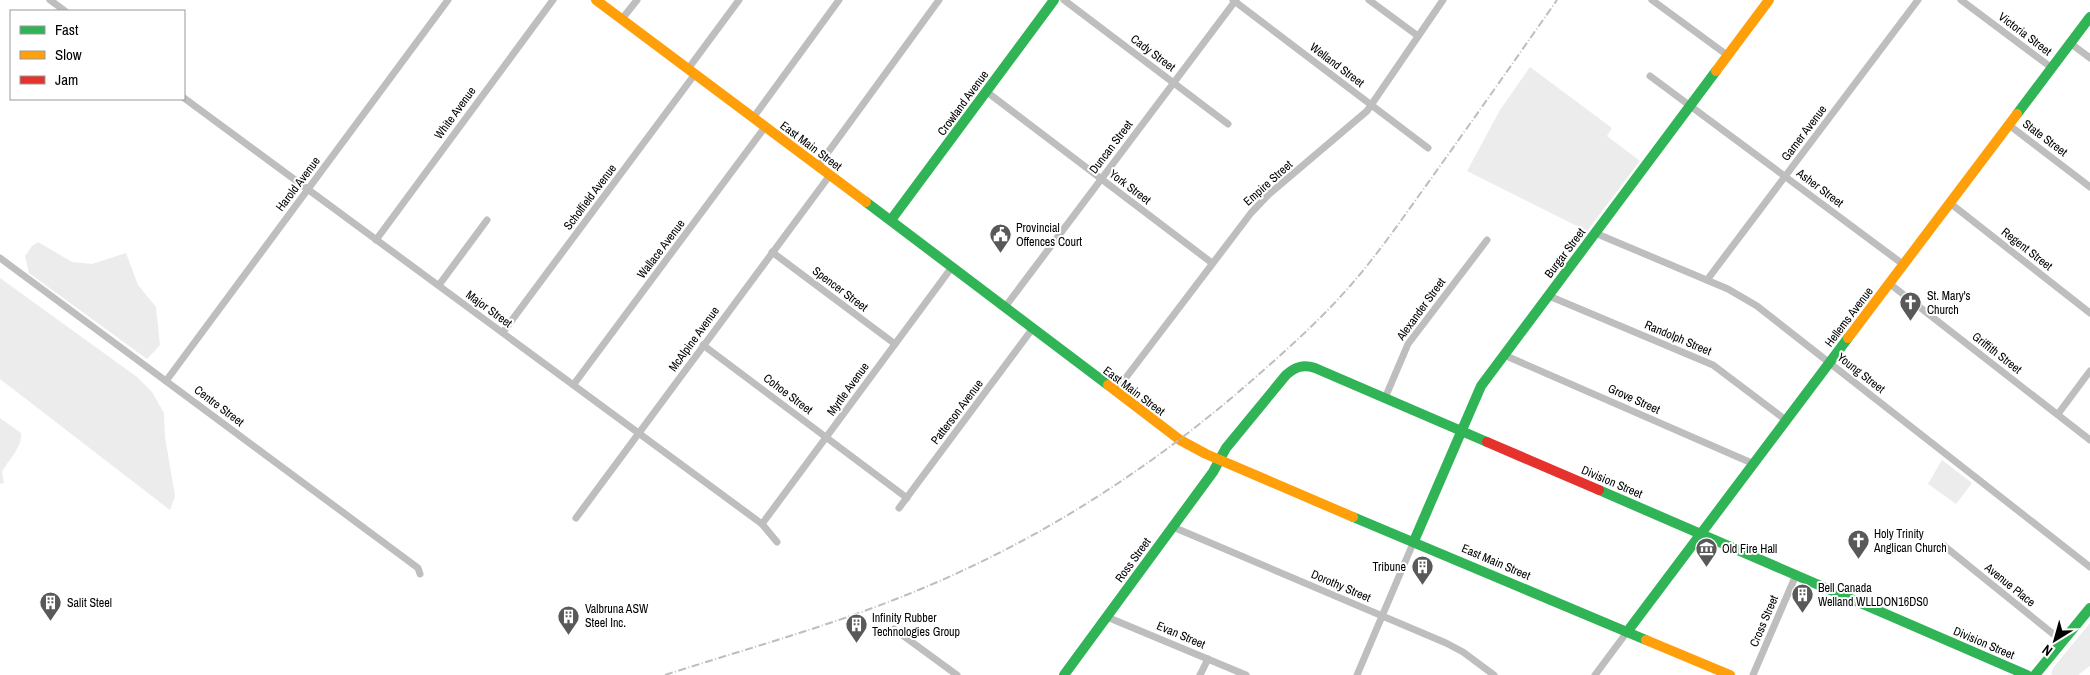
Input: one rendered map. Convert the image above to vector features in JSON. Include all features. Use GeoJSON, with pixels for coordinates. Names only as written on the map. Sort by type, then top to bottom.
{"type":"FeatureCollection","features":[{"type":"Feature","properties":{"kind":"main road","name":"East Main Street"},"geometry":{"type":"LineString","coordinates":[[596,0],[765,128],[891,220],[1180,440],[1730,675]]}},
{"type":"Feature","properties":{"kind":"main road","name":"Crowland Avenue"},"geometry":{"type":"LineString","coordinates":[[891,220],[1054,0]]}},
{"type":"Feature","properties":{"kind":"main road","name":"Burgar Street"},"geometry":{"type":"LineString","coordinates":[[1414,541],[1424,514],[1480,388],[1769,0]]}},
{"type":"Feature","properties":{"kind":"main road","name":"Hellems Avenue"},"geometry":{"type":"LineString","coordinates":[[1627,632],[2090,17]]}},
{"type":"Feature","properties":{"kind":"main road","name":"Division Street"},"geometry":{"type":"LineString","coordinates":[[1220,458],[1226,448],[1286,375],[1297,366],[1302,365],[1315,368],[2027,675]]}},
{"type":"Feature","properties":{"kind":"main road","name":"Ross Street"},"geometry":{"type":"LineString","coordinates":[[1064,675],[1213,472],[1220,458]]}},
{"type":"Feature","properties":{"kind":"main road"},"geometry":{"type":"LineString","coordinates":[[1362,519],[1387,528],[1403,531],[1412,528],[1424,514]]}},
{"type":"Feature","properties":{"kind":"main road"},"geometry":{"type":"LineString","coordinates":[[2035,675],[2090,608]]}},
{"type":"Feature","properties":{"kind":"street"},"geometry":{"type":"LineString","coordinates":[[50,0],[64,10]]}},
{"type":"Feature","properties":{"kind":"street","name":"Harold Avenue"},"geometry":{"type":"LineString","coordinates":[[166,381],[448,0]]}},
{"type":"Feature","properties":{"kind":"street","name":"White Avenue"},"geometry":{"type":"LineString","coordinates":[[376,240],[553,0]]}},
{"type":"Feature","properties":{"kind":"street"},"geometry":{"type":"LineString","coordinates":[[622,20],[637,0]]}},
{"type":"Feature","properties":{"kind":"street","name":"Scholfield Avenue"},"geometry":{"type":"LineString","coordinates":[[502,332],[691,72],[739,0]]}},
{"type":"Feature","properties":{"kind":"street"},"geometry":{"type":"LineString","coordinates":[[753,118],[839,0]]}},
{"type":"Feature","properties":{"kind":"street"},"geometry":{"type":"LineString","coordinates":[[818,166],[939,0]]}},
{"type":"Feature","properties":{"kind":"street","name":"Cady Street"},"geometry":{"type":"LineString","coordinates":[[1064,0],[1228,124]]}},
{"type":"Feature","properties":{"kind":"street"},"geometry":{"type":"LineString","coordinates":[[1369,0],[1418,36]]}},
{"type":"Feature","properties":{"kind":"street","name":"Empire Street"},"geometry":{"type":"LineString","coordinates":[[1115,392],[1260,202],[1367,111],[1443,0]]}},
{"type":"Feature","properties":{"kind":"street"},"geometry":{"type":"LineString","coordinates":[[1652,0],[1727,56]]}},
{"type":"Feature","properties":{"kind":"street","name":"Garner Avenue"},"geometry":{"type":"LineString","coordinates":[[1707,280],[1918,0]]}},
{"type":"Feature","properties":{"kind":"street","name":"Victoria Street"},"geometry":{"type":"LineString","coordinates":[[1961,0],[2052,68]]}},
{"type":"Feature","properties":{"kind":"street","name":"Duncan Street"},"geometry":{"type":"LineString","coordinates":[[1005,308],[1234,1]]}},
{"type":"Feature","properties":{"kind":"street","name":"Welland Street"},"geometry":{"type":"LineString","coordinates":[[1234,1],[1428,148]]}},
{"type":"Feature","properties":{"kind":"street"},"geometry":{"type":"LineString","coordinates":[[2070,43],[2090,58]]}},
{"type":"Feature","properties":{"kind":"street","name":"Asher Street"},"geometry":{"type":"LineString","coordinates":[[1650,76],[1904,265]]}},
{"type":"Feature","properties":{"kind":"street","name":"York Street"},"geometry":{"type":"LineString","coordinates":[[987,92],[1212,264]]}},
{"type":"Feature","properties":{"kind":"street","name":"Major Street"},"geometry":{"type":"LineString","coordinates":[[185,99],[762,524],[777,542]]}},
{"type":"Feature","properties":{"kind":"street","name":"State Street"},"geometry":{"type":"LineString","coordinates":[[2009,125],[2090,187]]}},
{"type":"Feature","properties":{"kind":"street","name":"Wallace Avenue"},"geometry":{"type":"LineString","coordinates":[[574,384],[765,128]]}},
{"type":"Feature","properties":{"kind":"street","name":"McAlpine Avenue"},"geometry":{"type":"LineString","coordinates":[[576,518],[830,175]]}},
{"type":"Feature","properties":{"kind":"street","name":"Regent Street"},"geometry":{"type":"LineString","coordinates":[[1950,203],[2090,313]]}},
{"type":"Feature","properties":{"kind":"street"},"geometry":{"type":"LineString","coordinates":[[439,286],[487,220]]}},
{"type":"Feature","properties":{"kind":"street","name":"Young Street"},"geometry":{"type":"LineString","coordinates":[[1596,233],[1738,294],[1757,306],[2090,567]]}},
{"type":"Feature","properties":{"kind":"street","name":"Alexander Street"},"geometry":{"type":"LineString","coordinates":[[1384,398],[1408,344],[1487,240]]}},
{"type":"Feature","properties":{"kind":"street","name":"Spencer Street"},"geometry":{"type":"LineString","coordinates":[[772,252],[894,344]]}},
{"type":"Feature","properties":{"kind":"street","name":"Centre Street"},"geometry":{"type":"LineString","coordinates":[[0,258],[418,568],[420,574]]}},
{"type":"Feature","properties":{"kind":"street","name":"Myrtle Avenue"},"geometry":{"type":"LineString","coordinates":[[762,524],[952,267]]}},
{"type":"Feature","properties":{"kind":"street","name":"Griffith Street"},"geometry":{"type":"LineString","coordinates":[[1890,284],[2090,440]]}},
{"type":"Feature","properties":{"kind":"street","name":"Randolph Street"},"geometry":{"type":"LineString","coordinates":[[1548,296],[1713,365],[1787,420]]}},
{"type":"Feature","properties":{"kind":"street","name":"Patterson Avenue"},"geometry":{"type":"LineString","coordinates":[[899,508],[1033,328]]}},
{"type":"Feature","properties":{"kind":"street","name":"Cohoe Street"},"geometry":{"type":"LineString","coordinates":[[704,345],[907,498]]}},
{"type":"Feature","properties":{"kind":"street","name":"Grove Street"},"geometry":{"type":"LineString","coordinates":[[1504,355],[1754,464]]}},
{"type":"Feature","properties":{"kind":"street"},"geometry":{"type":"LineString","coordinates":[[2058,414],[2090,371]]}},
{"type":"Feature","properties":{"kind":"street","name":"Dorothy Street"},"geometry":{"type":"LineString","coordinates":[[1173,527],[1455,647],[1494,675]]}},
{"type":"Feature","properties":{"kind":"street"},"geometry":{"type":"LineString","coordinates":[[1357,675],[1414,541]]}},
{"type":"Feature","properties":{"kind":"street","name":"Avenue Place"},"geometry":{"type":"LineString","coordinates":[[1942,545],[2064,642]]}},
{"type":"Feature","properties":{"kind":"street","name":"Cross Street"},"geometry":{"type":"LineString","coordinates":[[1753,675],[1796,575]]}},
{"type":"Feature","properties":{"kind":"street","name":"Evan Street"},"geometry":{"type":"LineString","coordinates":[[1107,617],[1246,675]]}},
{"type":"Feature","properties":{"kind":"street"},"geometry":{"type":"LineString","coordinates":[[894,628],[957,675]]}},
{"type":"Feature","properties":{"kind":"street"},"geometry":{"type":"LineString","coordinates":[[1594,675],[1627,632]]}},
{"type":"Feature","properties":{"kind":"street"},"geometry":{"type":"LineString","coordinates":[[1200,675],[1208,659]]}},
{"type":"Feature","properties":{"kind":"shaded area"},"geometry":{"type":"Polygon","coordinates":[[[1530,67],[1612,128],[1607,136],[1640,161],[1587,231],[1467,171],[1500,110],[1530,67]]]}},
{"type":"Feature","properties":{"kind":"shaded area"},"geometry":{"type":"Polygon","coordinates":[[[38,242],[72,262],[92,264],[126,253],[138,285],[156,307],[160,345],[147,359],[29,273],[25,256],[32,246],[38,242]]]}},
{"type":"Feature","properties":{"kind":"shaded area"},"geometry":{"type":"Polygon","coordinates":[[[0,278],[137,377],[152,392],[164,413],[165,437],[175,496],[170,510],[0,379],[0,278]]]}},
{"type":"Feature","properties":{"kind":"shaded area"},"geometry":{"type":"Polygon","coordinates":[[[0,418],[21,433],[21,438],[20,443],[2,472],[4,483],[0,484],[0,418]]]}},
{"type":"Feature","properties":{"kind":"shaded area"},"geometry":{"type":"Polygon","coordinates":[[[1942,460],[1972,483],[1956,504],[1928,484],[1942,460]]]}},
{"type":"Feature","properties":{"kind":"shaded area"},"geometry":{"type":"Polygon","coordinates":[[[2090,623],[2090,666],[2078,675],[2051,674],[2053,668],[2090,623]]]}},
{"type":"Feature","properties":{"kind":"railway"},"geometry":{"type":"LineString","coordinates":[[665,675],[839,620],[946,578],[994,555],[1087,503],[1175,443],[1282,354],[1350,286],[1401,221],[1557,0]]}},
{"type":"Feature","properties":{"kind":"traffic: fast"},"geometry":{"type":"LineString","coordinates":[[891,220],[1054,0]]}},
{"type":"Feature","properties":{"kind":"traffic: fast"},"geometry":{"type":"LineString","coordinates":[[2017,114],[2090,17]]}},
{"type":"Feature","properties":{"kind":"traffic: fast"},"geometry":{"type":"LineString","coordinates":[[1414,541],[1481,386],[1716,71]]}},
{"type":"Feature","properties":{"kind":"traffic: fast"},"geometry":{"type":"LineString","coordinates":[[866,202],[1108,385]]}},
{"type":"Feature","properties":{"kind":"traffic: fast"},"geometry":{"type":"LineString","coordinates":[[1627,632],[1848,338]]}},
{"type":"Feature","properties":{"kind":"traffic: fast"},"geometry":{"type":"LineString","coordinates":[[1064,675],[1213,472],[1226,448],[1286,375],[1293,370],[1303,366],[1315,368],[1487,442]]}},
{"type":"Feature","properties":{"kind":"traffic: fast"},"geometry":{"type":"LineString","coordinates":[[1599,490],[2027,675]]}},
{"type":"Feature","properties":{"kind":"traffic: fast"},"geometry":{"type":"LineString","coordinates":[[1353,517],[1646,640]]}},
{"type":"Feature","properties":{"kind":"traffic: fast"},"geometry":{"type":"LineString","coordinates":[[2035,675],[2090,608]]}},
{"type":"Feature","properties":{"kind":"traffic: slow"},"geometry":{"type":"LineString","coordinates":[[596,0],[866,202]]}},
{"type":"Feature","properties":{"kind":"traffic: slow"},"geometry":{"type":"LineString","coordinates":[[1716,71],[1769,0]]}},
{"type":"Feature","properties":{"kind":"traffic: slow"},"geometry":{"type":"LineString","coordinates":[[1848,338],[2017,114]]}},
{"type":"Feature","properties":{"kind":"traffic: slow"},"geometry":{"type":"LineString","coordinates":[[1108,385],[1180,440],[1206,454],[1353,517]]}},
{"type":"Feature","properties":{"kind":"traffic: slow"},"geometry":{"type":"LineString","coordinates":[[1646,640],[1730,675]]}},
{"type":"Feature","properties":{"kind":"traffic: jam"},"geometry":{"type":"LineString","coordinates":[[1487,442],[1599,490]]}},
{"type":"Feature","properties":{"kind":"place","name":"Provincial Offences Court"},"geometry":{"type":"Point","coordinates":[1000,254]}},
{"type":"Feature","properties":{"kind":"place","name":"St. Mary's Church"},"geometry":{"type":"Point","coordinates":[1911,322]}},
{"type":"Feature","properties":{"kind":"place","name":"Holy Trinity Anglican Church"},"geometry":{"type":"Point","coordinates":[1858,560]}},
{"type":"Feature","properties":{"kind":"place","name":"Old Fire Hall"},"geometry":{"type":"Point","coordinates":[1706,568]}},
{"type":"Feature","properties":{"kind":"place","name":"Tribune"},"geometry":{"type":"Point","coordinates":[1422,586]}},
{"type":"Feature","properties":{"kind":"place","name":"Bell Canada Welland WLLDON16DS0"},"geometry":{"type":"Point","coordinates":[1802,614]}},
{"type":"Feature","properties":{"kind":"place","name":"Salit Steel"},"geometry":{"type":"Point","coordinates":[51,622]}},
{"type":"Feature","properties":{"kind":"place","name":"Valbruna ASW Steel Inc."},"geometry":{"type":"Point","coordinates":[569,635]}},
{"type":"Feature","properties":{"kind":"place","name":"Infinity Rubber Technologies Group"},"geometry":{"type":"Point","coordinates":[856,644]}}]}
